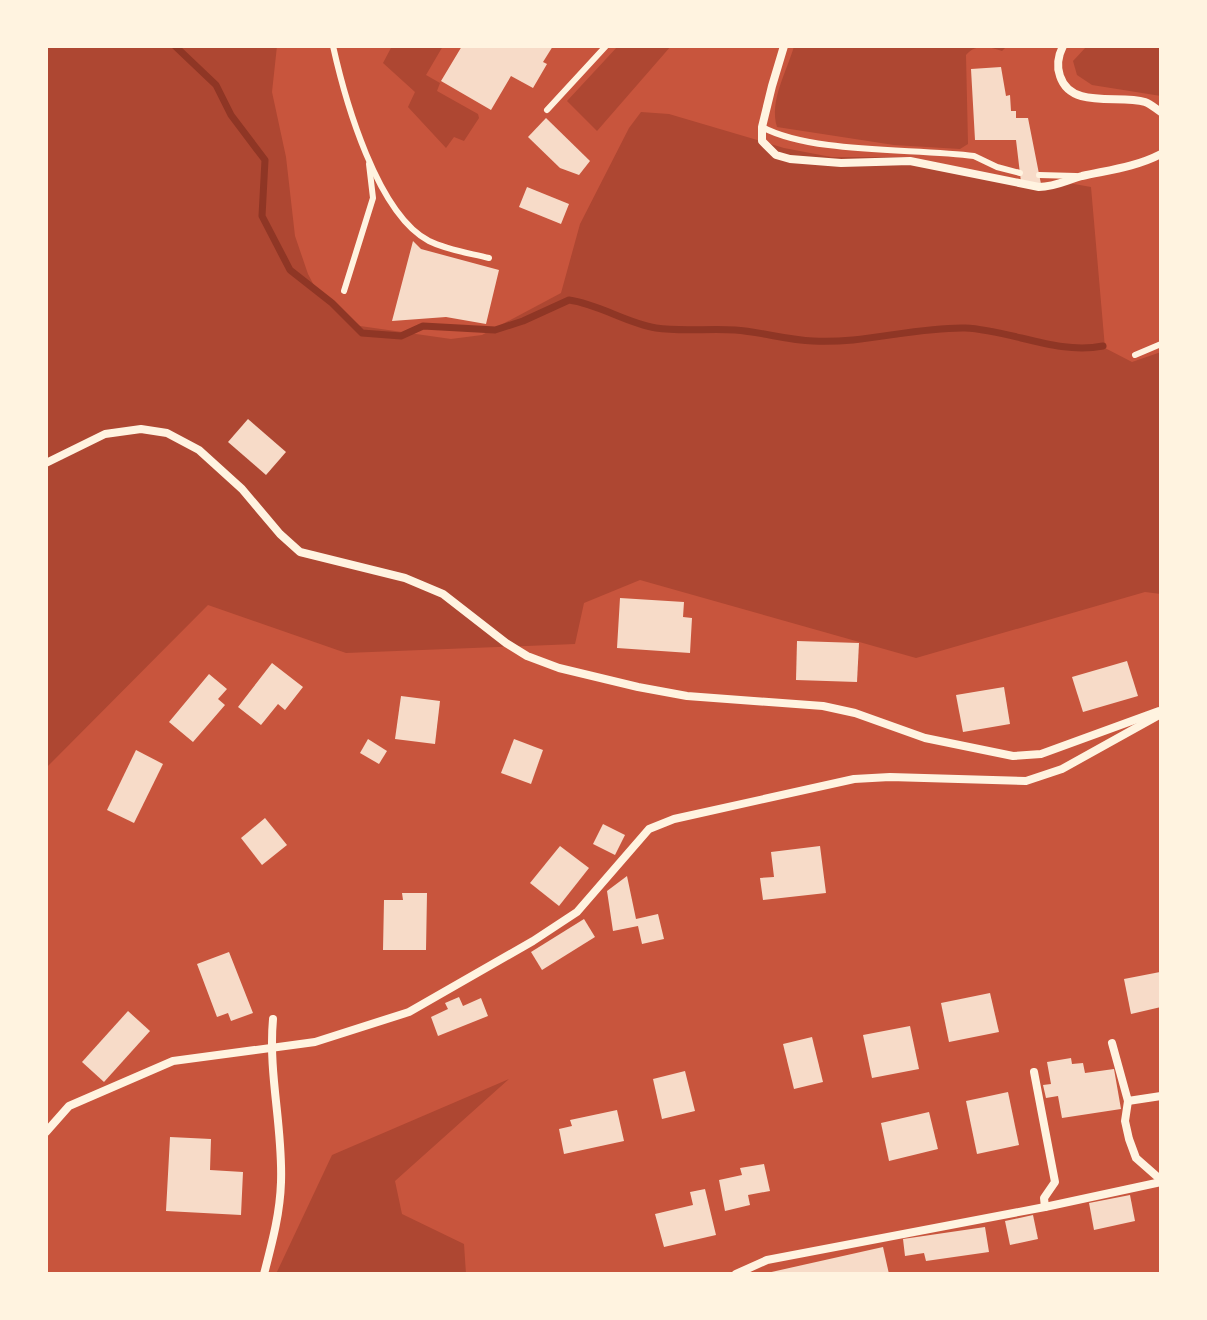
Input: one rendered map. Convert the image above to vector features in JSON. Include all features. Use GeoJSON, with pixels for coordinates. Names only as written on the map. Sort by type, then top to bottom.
{"type":"FeatureCollection","features":[{"type":"Feature","properties":{"kind":"street"},"geometry":{"type":"LineString","coordinates":[[784,46],[762,127],[762,141],[776,155],[841,163],[910,161],[1039,187],[1054,187],[1161,154]]}},
{"type":"Feature","properties":{"kind":"street"},"geometry":{"type":"LineString","coordinates":[[1063,46],[1057,58],[1060,77],[1076,95],[1144,102],[1161,112]]}},
{"type":"Feature","properties":{"kind":"street"},"geometry":{"type":"LineString","coordinates":[[46,463],[105,434],[141,429],[167,433],[199,450],[242,489],[280,534],[300,552],[405,578],[443,594],[527,656],[622,684],[687,696],[823,706],[855,713],[925,738],[1013,756],[1041,754],[1161,712]]}},
{"type":"Feature","properties":{"kind":"street"},"geometry":{"type":"LineString","coordinates":[[46,1132],[69,1106],[173,1061],[315,1042],[409,1012],[533,941],[577,912],[649,829],[674,819],[854,779],[890,777],[1026,781],[1062,769],[1161,712]]}},
{"type":"Feature","properties":{"kind":"street"},"geometry":{"type":"LineString","coordinates":[[264,1274],[276,1229],[282,1179],[270,1050],[273,1019]]}},
{"type":"Feature","properties":{"kind":"street"},"geometry":{"type":"LineString","coordinates":[[1112,1043],[1128,1101],[1125,1121],[1136,1158],[1161,1181]]}},
{"type":"Feature","properties":{"kind":"street"},"geometry":{"type":"LineString","coordinates":[[1034,1072],[1055,1182],[1044,1198],[1045,1207]]}},
{"type":"Feature","properties":{"kind":"street"},"geometry":{"type":"LineString","coordinates":[[1128,1101],[1161,1096]]}},
{"type":"Feature","properties":{"kind":"street"},"geometry":{"type":"LineString","coordinates":[[736,1274],[767,1260],[1045,1207],[1161,1181]]}},
{"type":"Feature","properties":{"kind":"lane"},"geometry":{"type":"LineString","coordinates":[[333,46],[344,94],[389,200],[410,227],[429,241],[489,258]]}},
{"type":"Feature","properties":{"kind":"lane"},"geometry":{"type":"LineString","coordinates":[[547,110],[606,46]]}},
{"type":"Feature","properties":{"kind":"lane"},"geometry":{"type":"LineString","coordinates":[[762,127],[777,135],[808,141],[974,156],[1020,173]]}},
{"type":"Feature","properties":{"kind":"lane"},"geometry":{"type":"LineString","coordinates":[[344,291],[373,198],[368,156]]}},
{"type":"Feature","properties":{"kind":"lane"},"geometry":{"type":"LineString","coordinates":[[1039,175],[1083,176]]}},
{"type":"Feature","properties":{"kind":"lane"},"geometry":{"type":"LineString","coordinates":[[1135,355],[1161,344]]}},
{"type":"Feature","properties":{"kind":"shaded area"},"geometry":{"type":"Polygon","coordinates":[[[46,46],[277,46],[272,92],[286,157],[295,236],[320,297],[360,326],[451,339],[482,335],[561,293],[580,224],[629,128],[641,112],[669,114],[784,148],[831,157],[902,157],[1041,184],[1057,181],[1091,187],[1105,348],[1132,362],[1161,352],[1161,594],[1145,592],[916,658],[640,580],[584,603],[575,644],[346,653],[208,605],[46,768],[46,46]]]}},
{"type":"Feature","properties":{"kind":"shaded area"},"geometry":{"type":"Polygon","coordinates":[[[392,46],[443,46],[426,75],[440,83],[437,91],[478,114],[479,118],[464,141],[454,137],[446,148],[408,107],[415,92],[383,63],[392,46]]]}},
{"type":"Feature","properties":{"kind":"shaded area"},"geometry":{"type":"Polygon","coordinates":[[[618,46],[671,46],[597,131],[567,101],[618,46]]]}},
{"type":"Feature","properties":{"kind":"shaded area"},"geometry":{"type":"Polygon","coordinates":[[[794,46],[1007,46],[1002,51],[979,47],[966,55],[968,144],[960,149],[894,145],[777,127],[777,96],[794,46]]]}},
{"type":"Feature","properties":{"kind":"shaded area"},"geometry":{"type":"Polygon","coordinates":[[[1087,46],[1161,46],[1161,96],[1092,85],[1077,75],[1073,61],[1087,46]]]}},
{"type":"Feature","properties":{"kind":"shaded area"},"geometry":{"type":"Polygon","coordinates":[[[509,1079],[395,1181],[402,1214],[464,1244],[466,1274],[276,1274],[332,1155],[509,1079]]]}},
{"type":"Feature","properties":{"kind":"building"},"geometry":{"type":"Polygon","coordinates":[[[462,46],[553,46],[533,88],[511,76],[491,110],[441,81],[462,46]]]}},
{"type":"Feature","properties":{"kind":"building"},"geometry":{"type":"Polygon","coordinates":[[[1001,67],[1006,96],[1010,95],[1011,111],[1016,111],[1016,118],[1028,118],[1041,184],[1021,182],[1016,140],[975,140],[971,69],[1001,67]]]}},
{"type":"Feature","properties":{"kind":"building"},"geometry":{"type":"Polygon","coordinates":[[[546,118],[590,161],[579,175],[560,168],[528,137],[546,118]]]}},
{"type":"Feature","properties":{"kind":"building"},"geometry":{"type":"Polygon","coordinates":[[[527,187],[569,204],[561,224],[519,207],[527,187]]]}},
{"type":"Feature","properties":{"kind":"building"},"geometry":{"type":"Polygon","coordinates":[[[413,241],[421,249],[499,270],[486,324],[446,317],[392,321],[413,241]]]}},
{"type":"Feature","properties":{"kind":"building"},"geometry":{"type":"Polygon","coordinates":[[[248,419],[286,452],[266,475],[228,442],[248,419]]]}},
{"type":"Feature","properties":{"kind":"building"},"geometry":{"type":"Polygon","coordinates":[[[620,598],[684,602],[683,617],[692,618],[690,653],[617,648],[620,598]]]}},
{"type":"Feature","properties":{"kind":"building"},"geometry":{"type":"Polygon","coordinates":[[[797,641],[859,643],[857,682],[796,680],[797,641]]]}},
{"type":"Feature","properties":{"kind":"building"},"geometry":{"type":"Polygon","coordinates":[[[1127,661],[1138,696],[1083,712],[1072,677],[1127,661]]]}},
{"type":"Feature","properties":{"kind":"building"},"geometry":{"type":"Polygon","coordinates":[[[272,663],[303,687],[285,710],[278,704],[261,725],[238,707],[272,663]]]}},
{"type":"Feature","properties":{"kind":"building"},"geometry":{"type":"Polygon","coordinates":[[[209,674],[227,689],[218,699],[225,705],[193,742],[169,722],[209,674]]]}},
{"type":"Feature","properties":{"kind":"building"},"geometry":{"type":"Polygon","coordinates":[[[1004,687],[1010,724],[963,732],[956,695],[1004,687]]]}},
{"type":"Feature","properties":{"kind":"building"},"geometry":{"type":"Polygon","coordinates":[[[401,696],[440,701],[435,744],[395,739],[401,696]]]}},
{"type":"Feature","properties":{"kind":"building"},"geometry":{"type":"Polygon","coordinates":[[[368,739],[387,751],[379,764],[360,753],[368,739]]]}},
{"type":"Feature","properties":{"kind":"building"},"geometry":{"type":"Polygon","coordinates":[[[514,739],[543,750],[531,784],[501,773],[514,739]]]}},
{"type":"Feature","properties":{"kind":"building"},"geometry":{"type":"Polygon","coordinates":[[[136,750],[163,764],[134,823],[107,810],[136,750]]]}},
{"type":"Feature","properties":{"kind":"building"},"geometry":{"type":"Polygon","coordinates":[[[265,818],[287,845],[262,865],[241,838],[265,818]]]}},
{"type":"Feature","properties":{"kind":"building"},"geometry":{"type":"Polygon","coordinates":[[[603,824],[625,835],[615,855],[593,844],[603,824]]]}},
{"type":"Feature","properties":{"kind":"building"},"geometry":{"type":"Polygon","coordinates":[[[560,846],[589,868],[559,906],[530,883],[560,846]]]}},
{"type":"Feature","properties":{"kind":"building"},"geometry":{"type":"Polygon","coordinates":[[[820,846],[826,893],[763,900],[760,878],[774,877],[771,852],[820,846]]]}},
{"type":"Feature","properties":{"kind":"building"},"geometry":{"type":"Polygon","coordinates":[[[627,876],[636,919],[658,914],[664,939],[642,944],[638,926],[613,931],[607,891],[627,876]]]}},
{"type":"Feature","properties":{"kind":"building"},"geometry":{"type":"Polygon","coordinates":[[[402,893],[427,893],[426,950],[383,950],[384,900],[403,900],[402,893]]]}},
{"type":"Feature","properties":{"kind":"building"},"geometry":{"type":"Polygon","coordinates":[[[584,919],[595,937],[542,970],[531,952],[584,919]]]}},
{"type":"Feature","properties":{"kind":"building"},"geometry":{"type":"Polygon","coordinates":[[[229,952],[253,1013],[231,1021],[228,1013],[217,1017],[197,964],[229,952]]]}},
{"type":"Feature","properties":{"kind":"building"},"geometry":{"type":"Polygon","coordinates":[[[1160,972],[1161,1007],[1131,1014],[1124,979],[1160,972]]]}},
{"type":"Feature","properties":{"kind":"building"},"geometry":{"type":"Polygon","coordinates":[[[990,993],[999,1032],[949,1042],[941,1003],[990,993]]]}},
{"type":"Feature","properties":{"kind":"building"},"geometry":{"type":"Polygon","coordinates":[[[459,997],[463,1006],[481,998],[488,1016],[438,1036],[431,1017],[448,1009],[445,1003],[459,997]]]}},
{"type":"Feature","properties":{"kind":"building"},"geometry":{"type":"Polygon","coordinates":[[[128,1011],[150,1031],[104,1082],[82,1062],[128,1011]]]}},
{"type":"Feature","properties":{"kind":"building"},"geometry":{"type":"Polygon","coordinates":[[[910,1026],[919,1069],[872,1078],[863,1035],[910,1026]]]}},
{"type":"Feature","properties":{"kind":"building"},"geometry":{"type":"Polygon","coordinates":[[[812,1037],[823,1082],[794,1089],[783,1044],[812,1037]]]}},
{"type":"Feature","properties":{"kind":"building"},"geometry":{"type":"Polygon","coordinates":[[[1071,1058],[1072,1064],[1083,1063],[1085,1073],[1114,1069],[1121,1109],[1062,1118],[1058,1096],[1046,1098],[1043,1085],[1051,1084],[1047,1062],[1071,1058]]]}},
{"type":"Feature","properties":{"kind":"building"},"geometry":{"type":"Polygon","coordinates":[[[685,1071],[695,1111],[662,1119],[653,1079],[685,1071]]]}},
{"type":"Feature","properties":{"kind":"building"},"geometry":{"type":"Polygon","coordinates":[[[1008,1092],[1019,1145],[977,1154],[966,1101],[1008,1092]]]}},
{"type":"Feature","properties":{"kind":"building"},"geometry":{"type":"Polygon","coordinates":[[[617,1110],[624,1141],[564,1154],[559,1129],[572,1126],[570,1120],[617,1110]]]}},
{"type":"Feature","properties":{"kind":"building"},"geometry":{"type":"Polygon","coordinates":[[[929,1112],[938,1149],[889,1161],[881,1123],[929,1112]]]}},
{"type":"Feature","properties":{"kind":"building"},"geometry":{"type":"Polygon","coordinates":[[[170,1137],[211,1139],[210,1170],[243,1172],[241,1215],[166,1211],[170,1137]]]}},
{"type":"Feature","properties":{"kind":"building"},"geometry":{"type":"Polygon","coordinates":[[[764,1164],[770,1191],[748,1195],[750,1205],[725,1211],[719,1180],[742,1175],[740,1168],[764,1164]]]}},
{"type":"Feature","properties":{"kind":"building"},"geometry":{"type":"Polygon","coordinates":[[[705,1189],[716,1235],[664,1247],[655,1214],[693,1205],[690,1192],[705,1189]]]}},
{"type":"Feature","properties":{"kind":"building"},"geometry":{"type":"Polygon","coordinates":[[[1130,1195],[1135,1221],[1094,1230],[1089,1203],[1130,1195]]]}},
{"type":"Feature","properties":{"kind":"building"},"geometry":{"type":"Polygon","coordinates":[[[1033,1215],[1038,1239],[1010,1245],[1005,1221],[1033,1215]]]}},
{"type":"Feature","properties":{"kind":"building"},"geometry":{"type":"Polygon","coordinates":[[[985,1227],[989,1252],[926,1261],[924,1253],[905,1256],[903,1239],[985,1227]]]}},
{"type":"Feature","properties":{"kind":"building"},"geometry":{"type":"Polygon","coordinates":[[[883,1247],[889,1274],[767,1273],[883,1247]]]}},
{"type":"Feature","properties":{"kind":"waterway"},"geometry":{"type":"LineString","coordinates":[[175,46],[216,85],[231,115],[265,160],[262,216],[290,270],[332,303],[362,333],[401,336],[423,326],[495,330],[569,300],[645,326],[666,329],[735,330],[832,341],[965,328],[1051,345],[1103,346]]}}]}
